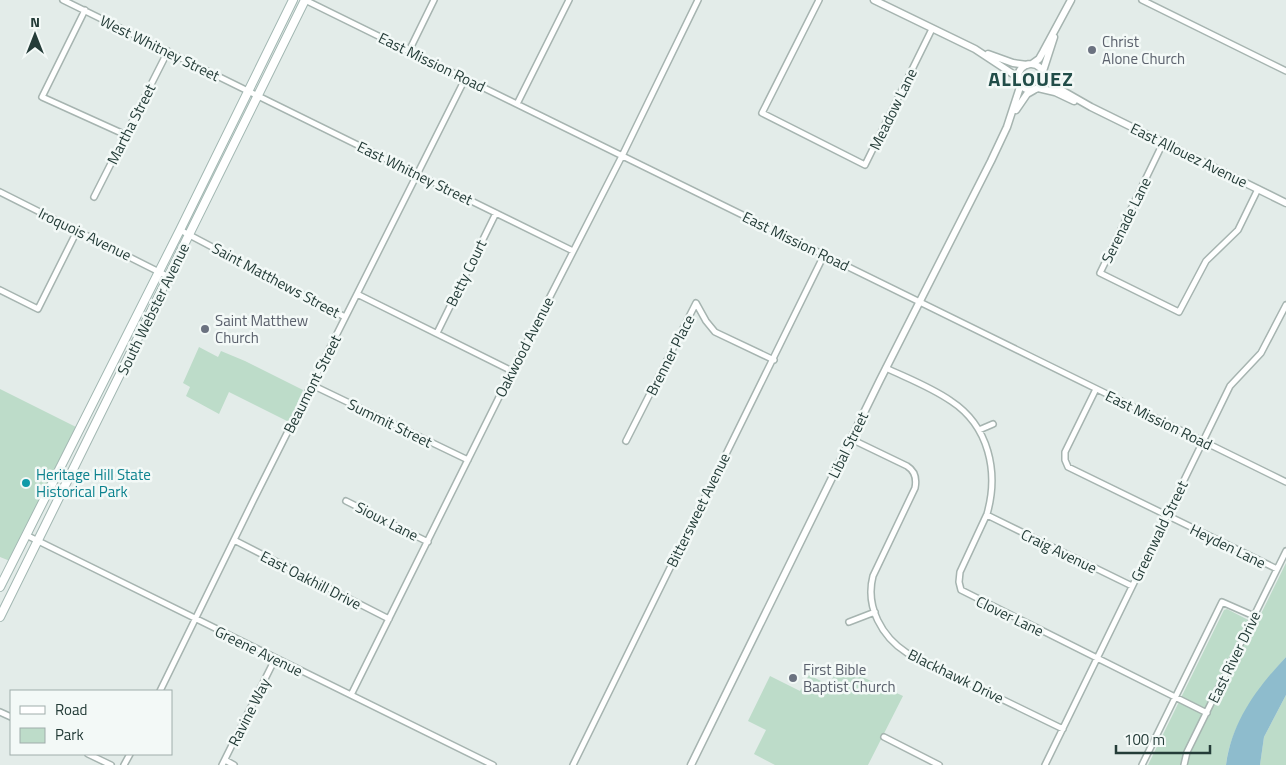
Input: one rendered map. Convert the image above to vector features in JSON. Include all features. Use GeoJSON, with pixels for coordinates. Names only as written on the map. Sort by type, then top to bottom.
{"type":"FeatureCollection","features":[{"type":"Feature","properties":{"kind":"main road","name":"South Webster Avenue"},"geometry":{"type":"LineString","coordinates":[[0,587],[158,270],[180,230],[293,0]]}},
{"type":"Feature","properties":{"kind":"main road","name":"South Webster Avenue"},"geometry":{"type":"LineString","coordinates":[[0,617],[36,541],[170,277],[305,0]]}},
{"type":"Feature","properties":{"kind":"street","name":"West Whitney Street"},"geometry":{"type":"LineString","coordinates":[[63,0],[257,96]]}},
{"type":"Feature","properties":{"kind":"street","name":"East Mission Road"},"geometry":{"type":"LineString","coordinates":[[305,0],[1286,482]]}},
{"type":"Feature","properties":{"kind":"street"},"geometry":{"type":"LineString","coordinates":[[409,51],[434,0]]}},
{"type":"Feature","properties":{"kind":"street"},"geometry":{"type":"LineString","coordinates":[[517,104],[568,0]]}},
{"type":"Feature","properties":{"kind":"street","name":"Oakwood Avenue"},"geometry":{"type":"LineString","coordinates":[[351,694],[512,371],[622,156],[698,0]]}},
{"type":"Feature","properties":{"kind":"street","name":"Meadow Lane"},"geometry":{"type":"LineString","coordinates":[[819,0],[762,113],[865,166],[932,29]]}},
{"type":"Feature","properties":{"kind":"street"},"geometry":{"type":"LineString","coordinates":[[874,0],[975,49],[1013,63],[1040,68],[1043,74]]}},
{"type":"Feature","properties":{"kind":"street"},"geometry":{"type":"LineString","coordinates":[[1020,81],[1021,70],[1039,59],[1071,0]]}},
{"type":"Feature","properties":{"kind":"street"},"geometry":{"type":"LineString","coordinates":[[1142,0],[1286,71]]}},
{"type":"Feature","properties":{"kind":"street"},"geometry":{"type":"LineString","coordinates":[[85,10],[42,96],[126,135]]}},
{"type":"Feature","properties":{"kind":"street"},"geometry":{"type":"LineString","coordinates":[[975,49],[1020,81],[1026,89],[1036,89],[1042,84],[1043,74],[1064,13]]}},
{"type":"Feature","properties":{"kind":"street","name":"Martha Street"},"geometry":{"type":"LineString","coordinates":[[94,197],[168,51]]}},
{"type":"Feature","properties":{"kind":"street","name":"East Allouez Avenue"},"geometry":{"type":"LineString","coordinates":[[1043,74],[1049,83],[1092,108]]}},
{"type":"Feature","properties":{"kind":"street","name":"Beaumont Street"},"geometry":{"type":"LineString","coordinates":[[160,690],[465,79]]}},
{"type":"Feature","properties":{"kind":"street","name":"Libal Street"},"geometry":{"type":"LineString","coordinates":[[1007,127],[1020,81]]}},
{"type":"Feature","properties":{"kind":"street","name":"East Allouez Avenue"},"geometry":{"type":"LineString","coordinates":[[1036,89],[1055,92],[1092,108],[1286,203]]}},
{"type":"Feature","properties":{"kind":"street","name":"Libal Street"},"geometry":{"type":"LineString","coordinates":[[691,765],[1007,127],[1025,96],[1036,89]]}},
{"type":"Feature","properties":{"kind":"street","name":"East Whitney Street"},"geometry":{"type":"LineString","coordinates":[[257,96],[573,251]]}},
{"type":"Feature","properties":{"kind":"street","name":"Serenade Lane"},"geometry":{"type":"LineString","coordinates":[[1163,143],[1100,273],[1179,312],[1206,262],[1238,230],[1258,190]]}},
{"type":"Feature","properties":{"kind":"street","name":"Iroquois Avenue"},"geometry":{"type":"LineString","coordinates":[[0,192],[170,277]]}},
{"type":"Feature","properties":{"kind":"street","name":"Betty Court"},"geometry":{"type":"LineString","coordinates":[[437,333],[496,213]]}},
{"type":"Feature","properties":{"kind":"street","name":"Saint Matthews Street"},"geometry":{"type":"LineString","coordinates":[[180,230],[345,318]]}},
{"type":"Feature","properties":{"kind":"street"},"geometry":{"type":"LineString","coordinates":[[0,290],[38,309],[77,231]]}},
{"type":"Feature","properties":{"kind":"street","name":"Bittersweet Avenue"},"geometry":{"type":"LineString","coordinates":[[573,765],[708,489],[774,360],[824,255]]}},
{"type":"Feature","properties":{"kind":"street"},"geometry":{"type":"LineString","coordinates":[[357,294],[512,371]]}},
{"type":"Feature","properties":{"kind":"street","name":"Brenner Place"},"geometry":{"type":"LineString","coordinates":[[626,441],[696,303],[715,332],[774,360]]}},
{"type":"Feature","properties":{"kind":"street","name":"Greenwald Street"},"geometry":{"type":"LineString","coordinates":[[1045,765],[1230,386],[1261,353],[1286,305]]}},
{"type":"Feature","properties":{"kind":"street","name":"Clover Lane"},"geometry":{"type":"LineString","coordinates":[[886,368],[952,401],[965,412],[979,430],[987,448],[992,468],[992,494],[986,515],[960,572],[959,582],[962,590],[968,595],[1207,713]]}},
{"type":"Feature","properties":{"kind":"street","name":"Summit Street"},"geometry":{"type":"LineString","coordinates":[[312,385],[468,460]]}},
{"type":"Feature","properties":{"kind":"street","name":"Heyden Lane"},"geometry":{"type":"LineString","coordinates":[[1096,389],[1064,456],[1066,464],[1071,470],[1277,569]]}},
{"type":"Feature","properties":{"kind":"street"},"geometry":{"type":"LineString","coordinates":[[979,430],[993,424]]}},
{"type":"Feature","properties":{"kind":"street","name":"Blackhawk Drive"},"geometry":{"type":"LineString","coordinates":[[851,439],[907,466],[914,472],[916,480],[915,488],[873,576],[871,595],[875,612],[888,637],[907,654],[1063,729]]}},
{"type":"Feature","properties":{"kind":"street","name":"Sioux Lane"},"geometry":{"type":"LineString","coordinates":[[346,501],[428,542]]}},
{"type":"Feature","properties":{"kind":"street","name":"Craig Avenue"},"geometry":{"type":"LineString","coordinates":[[986,515],[1132,586]]}},
{"type":"Feature","properties":{"kind":"street","name":"Greene Avenue"},"geometry":{"type":"LineString","coordinates":[[26,535],[195,620],[351,694],[493,765]]}},
{"type":"Feature","properties":{"kind":"street","name":"East Oakhill Drive"},"geometry":{"type":"LineString","coordinates":[[234,540],[389,619]]}},
{"type":"Feature","properties":{"kind":"street","name":"East River Drive"},"geometry":{"type":"LineString","coordinates":[[1184,765],[1187,752],[1286,551]]}},
{"type":"Feature","properties":{"kind":"street"},"geometry":{"type":"LineString","coordinates":[[1142,765],[1222,602],[1254,616]]}},
{"type":"Feature","properties":{"kind":"street"},"geometry":{"type":"LineString","coordinates":[[849,622],[875,612]]}},
{"type":"Feature","properties":{"kind":"street","name":"Ravine Way"},"geometry":{"type":"LineString","coordinates":[[224,763],[275,659]]}},
{"type":"Feature","properties":{"kind":"street"},"geometry":{"type":"LineString","coordinates":[[884,737],[931,763],[939,765]]}},
{"type":"Feature","properties":{"kind":"street"},"geometry":{"type":"LineString","coordinates":[[90,755],[111,765]]}},
{"type":"Feature","properties":{"kind":"street"},"geometry":{"type":"LineString","coordinates":[[224,763],[234,765]]}},
{"type":"Feature","properties":{"kind":"green space"},"geometry":{"type":"Polygon","coordinates":[[[199,347],[218,357],[221,351],[303,390],[289,422],[229,392],[219,414],[186,396],[190,387],[183,383],[199,347]]]}},
{"type":"Feature","properties":{"kind":"green space","name":"Heritage Hill State Historical Park"},"geometry":{"type":"Polygon","coordinates":[[[0,389],[80,429],[10,561],[0,557],[0,389]]]}},
{"type":"Feature","properties":{"kind":"green space"},"geometry":{"type":"Polygon","coordinates":[[[1286,563],[1286,657],[1256,694],[1240,721],[1229,750],[1226,765],[1148,765],[1224,610],[1227,609],[1256,624],[1286,563]]]}},
{"type":"Feature","properties":{"kind":"green space"},"geometry":{"type":"Polygon","coordinates":[[[839,666],[903,696],[868,765],[775,765],[754,754],[766,730],[748,721],[770,676],[800,691],[809,675],[829,685],[839,666]]]}},
{"type":"Feature","properties":{"kind":"green space"},"geometry":{"type":"Polygon","coordinates":[[[1286,695],[1286,765],[1260,765],[1264,737],[1286,695]]]}},
{"type":"Feature","properties":{"kind":"water"},"geometry":{"type":"Polygon","coordinates":[[[1286,657],[1286,695],[1264,737],[1260,765],[1226,765],[1234,734],[1247,706],[1286,657]]]}},
{"type":"Feature","properties":{"kind":"place","name":"Christ Alone Church"},"geometry":{"type":"Point","coordinates":[1092,50]}},
{"type":"Feature","properties":{"kind":"place","name":"Saint Matthew Church"},"geometry":{"type":"Point","coordinates":[205,329]}},
{"type":"Feature","properties":{"kind":"place","name":"Heritage Hill State Historical Park"},"geometry":{"type":"Point","coordinates":[26,483]}},
{"type":"Feature","properties":{"kind":"place","name":"First Bible Baptist Church"},"geometry":{"type":"Point","coordinates":[793,678]}},
{"type":"Feature","properties":{"kind":"district","name":"ALLOUEZ"},"geometry":{"type":"Point","coordinates":[1031,78]}}]}
